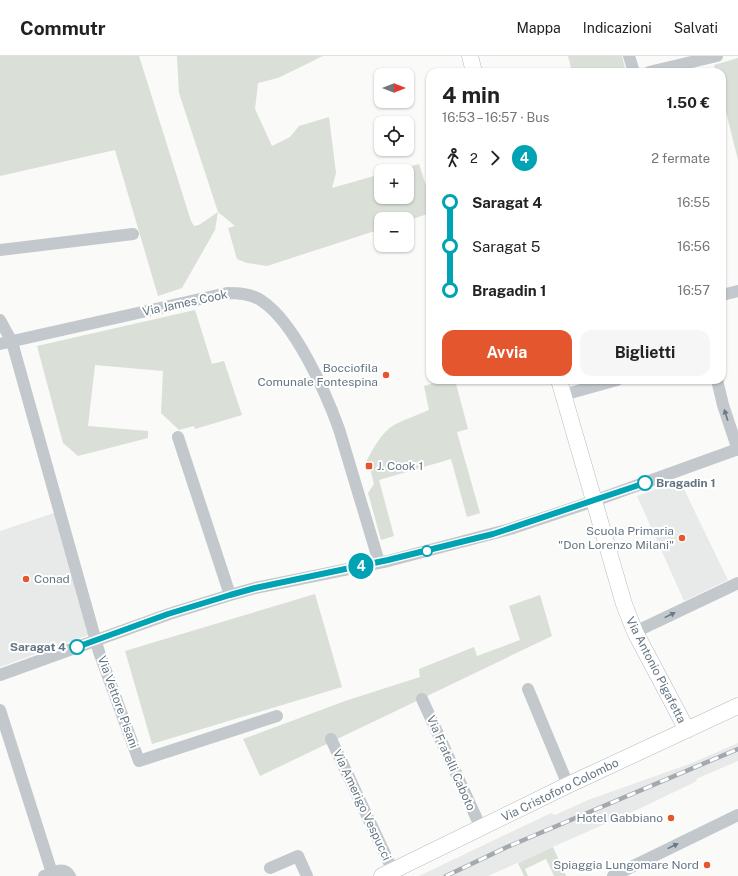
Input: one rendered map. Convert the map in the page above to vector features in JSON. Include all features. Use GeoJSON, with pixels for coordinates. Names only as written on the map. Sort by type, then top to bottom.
{"type":"FeatureCollection","features":[{"type":"Feature","properties":{"kind":"main road"},"geometry":{"type":"LineString","coordinates":[[470,56],[473,68]]}},
{"type":"Feature","properties":{"kind":"main road","name":"Via Antonio Pigafetta"},"geometry":{"type":"LineString","coordinates":[[561,388],[616,580],[635,632],[686,730]]}},
{"type":"Feature","properties":{"kind":"main road","name":"Via Cristoforo Colombo"},"geometry":{"type":"LineString","coordinates":[[387,873],[568,785],[738,706]]}},
{"type":"Feature","properties":{"kind":"street"},"geometry":{"type":"LineString","coordinates":[[629,56],[633,68]]}},
{"type":"Feature","properties":{"kind":"street"},"geometry":{"type":"LineString","coordinates":[[669,68],[717,56]]}},
{"type":"Feature","properties":{"kind":"street"},"geometry":{"type":"LineString","coordinates":[[0,250],[132,234]]}},
{"type":"Feature","properties":{"kind":"street"},"geometry":{"type":"LineString","coordinates":[[726,294],[738,291]]}},
{"type":"Feature","properties":{"kind":"street","name":"Via James Cook"},"geometry":{"type":"LineString","coordinates":[[0,344],[227,293],[247,294],[262,301],[276,314],[290,331],[313,370],[332,410],[378,562]]}},
{"type":"Feature","properties":{"kind":"street","name":"Via Vettore Pisani"},"geometry":{"type":"LineString","coordinates":[[0,320],[12,342],[96,640],[139,761],[277,716]]}},
{"type":"Feature","properties":{"kind":"street"},"geometry":{"type":"LineString","coordinates":[[561,388],[589,384]]}},
{"type":"Feature","properties":{"kind":"street"},"geometry":{"type":"LineString","coordinates":[[0,675],[168,614],[230,595],[255,588],[378,562],[493,534],[594,501],[738,450],[723,406],[718,384]]}},
{"type":"Feature","properties":{"kind":"street"},"geometry":{"type":"LineString","coordinates":[[178,437],[230,595]]}},
{"type":"Feature","properties":{"kind":"street"},"geometry":{"type":"LineString","coordinates":[[635,632],[738,583]]}},
{"type":"Feature","properties":{"kind":"street"},"geometry":{"type":"LineString","coordinates":[[528,689],[568,785]]}},
{"type":"Feature","properties":{"kind":"street","name":"Via Fratelli Caboto"},"geometry":{"type":"LineString","coordinates":[[422,699],[480,828]]}},
{"type":"Feature","properties":{"kind":"street"},"geometry":{"type":"LineString","coordinates":[[0,710],[48,874],[57,871],[68,874]]}},
{"type":"Feature","properties":{"kind":"street","name":"Via Amerigo Vespucci"},"geometry":{"type":"LineString","coordinates":[[331,739],[387,873]]}},
{"type":"Feature","properties":{"kind":"street"},"geometry":{"type":"LineString","coordinates":[[613,876],[738,814]]}},
{"type":"Feature","properties":{"kind":"street"},"geometry":{"type":"LineString","coordinates":[[270,868],[298,856],[307,876]]}},
{"type":"Feature","properties":{"kind":"shaded area"},"geometry":{"type":"Polygon","coordinates":[[[0,56],[139,56],[191,221],[194,226],[199,225],[218,212],[215,230],[182,288],[158,296],[115,150],[0,176],[0,56]]]}},
{"type":"Feature","properties":{"kind":"shaded area"},"geometry":{"type":"Polygon","coordinates":[[[177,56],[323,56],[278,78],[258,83],[255,109],[272,146],[290,137],[299,126],[329,117],[336,173],[332,188],[374,176],[374,204],[414,204],[414,165],[419,164],[426,186],[426,214],[414,219],[414,212],[374,212],[374,231],[267,266],[247,263],[237,259],[228,228],[235,226],[218,212],[179,93],[177,56]]]}},
{"type":"Feature","properties":{"kind":"shaded area"},"geometry":{"type":"Polygon","coordinates":[[[568,56],[622,56],[625,68],[571,68],[568,56]]]}},
{"type":"Feature","properties":{"kind":"shaded area"},"geometry":{"type":"Polygon","coordinates":[[[738,58],[738,160],[726,112],[726,68],[715,68],[714,65],[738,58]]]}},
{"type":"Feature","properties":{"kind":"shaded area"},"geometry":{"type":"Polygon","coordinates":[[[195,310],[212,364],[224,361],[242,415],[195,429],[194,426],[179,430],[161,413],[163,371],[95,365],[88,426],[148,431],[148,438],[78,456],[63,443],[37,346],[195,310]]]}},
{"type":"Feature","properties":{"kind":"shaded area"},"geometry":{"type":"Polygon","coordinates":[[[431,384],[456,384],[468,429],[457,432],[480,513],[467,517],[451,459],[379,480],[394,536],[381,540],[368,493],[374,484],[369,464],[366,462],[378,442],[389,428],[429,410],[424,386],[431,384]]]}},
{"type":"Feature","properties":{"kind":"shaded area","name":"Scuola Primaria \"Don Lorenzo Milani\""},"geometry":{"type":"Polygon","coordinates":[[[680,481],[728,580],[684,601],[637,496],[680,481]]]}},
{"type":"Feature","properties":{"kind":"shaded area"},"geometry":{"type":"Polygon","coordinates":[[[57,512],[89,635],[0,667],[0,531],[57,512]]]}},
{"type":"Feature","properties":{"kind":"shaded area"},"geometry":{"type":"Polygon","coordinates":[[[315,594],[342,687],[152,744],[125,651],[315,594]]]}},
{"type":"Feature","properties":{"kind":"shaded area"},"geometry":{"type":"Polygon","coordinates":[[[540,595],[552,636],[260,776],[243,739],[345,701],[420,677],[419,669],[474,647],[477,656],[520,640],[509,606],[540,595]]]}},
{"type":"Feature","properties":{"kind":"shaded area"},"geometry":{"type":"Polygon","coordinates":[[[738,743],[738,761],[696,779],[697,781],[643,807],[488,876],[419,876],[551,813],[555,815],[588,800],[692,763],[738,743]]]}},
{"type":"Feature","properties":{"kind":"shaded area"},"geometry":{"type":"Polygon","coordinates":[[[553,847],[566,876],[554,876],[546,859],[525,869],[528,876],[524,876],[518,863],[553,847]]]}},
{"type":"Feature","properties":{"kind":"railway"},"geometry":{"type":"LineString","coordinates":[[446,876],[507,847],[738,749]]}},
{"type":"Feature","properties":{"kind":"bus line","name":"4"},"geometry":{"type":"LineString","coordinates":[[77,647],[168,614],[230,595],[255,588],[388,560],[493,534],[645,483]]}},
{"type":"Feature","properties":{"kind":"place","name":"Bocciofila Comunale Fontespina"},"geometry":{"type":"Point","coordinates":[386,375]}},
{"type":"Feature","properties":{"kind":"place","name":"J. Cook 1"},"geometry":{"type":"Point","coordinates":[369,466]}},
{"type":"Feature","properties":{"kind":"place","name":"Bragadin 1"},"geometry":{"type":"Point","coordinates":[645,483]}},
{"type":"Feature","properties":{"kind":"place","name":"Scuola Primaria \"Don Lorenzo Milani\""},"geometry":{"type":"Point","coordinates":[682,538]}},
{"type":"Feature","properties":{"kind":"place","name":"Conad"},"geometry":{"type":"Point","coordinates":[26,579]}},
{"type":"Feature","properties":{"kind":"place","name":"Saragat 4"},"geometry":{"type":"Point","coordinates":[77,647]}},
{"type":"Feature","properties":{"kind":"place","name":"Hotel Gabbiano"},"geometry":{"type":"Point","coordinates":[671,818]}},
{"type":"Feature","properties":{"kind":"place","name":"Spiaggia Lungomare Nord"},"geometry":{"type":"Point","coordinates":[707,865]}}]}
